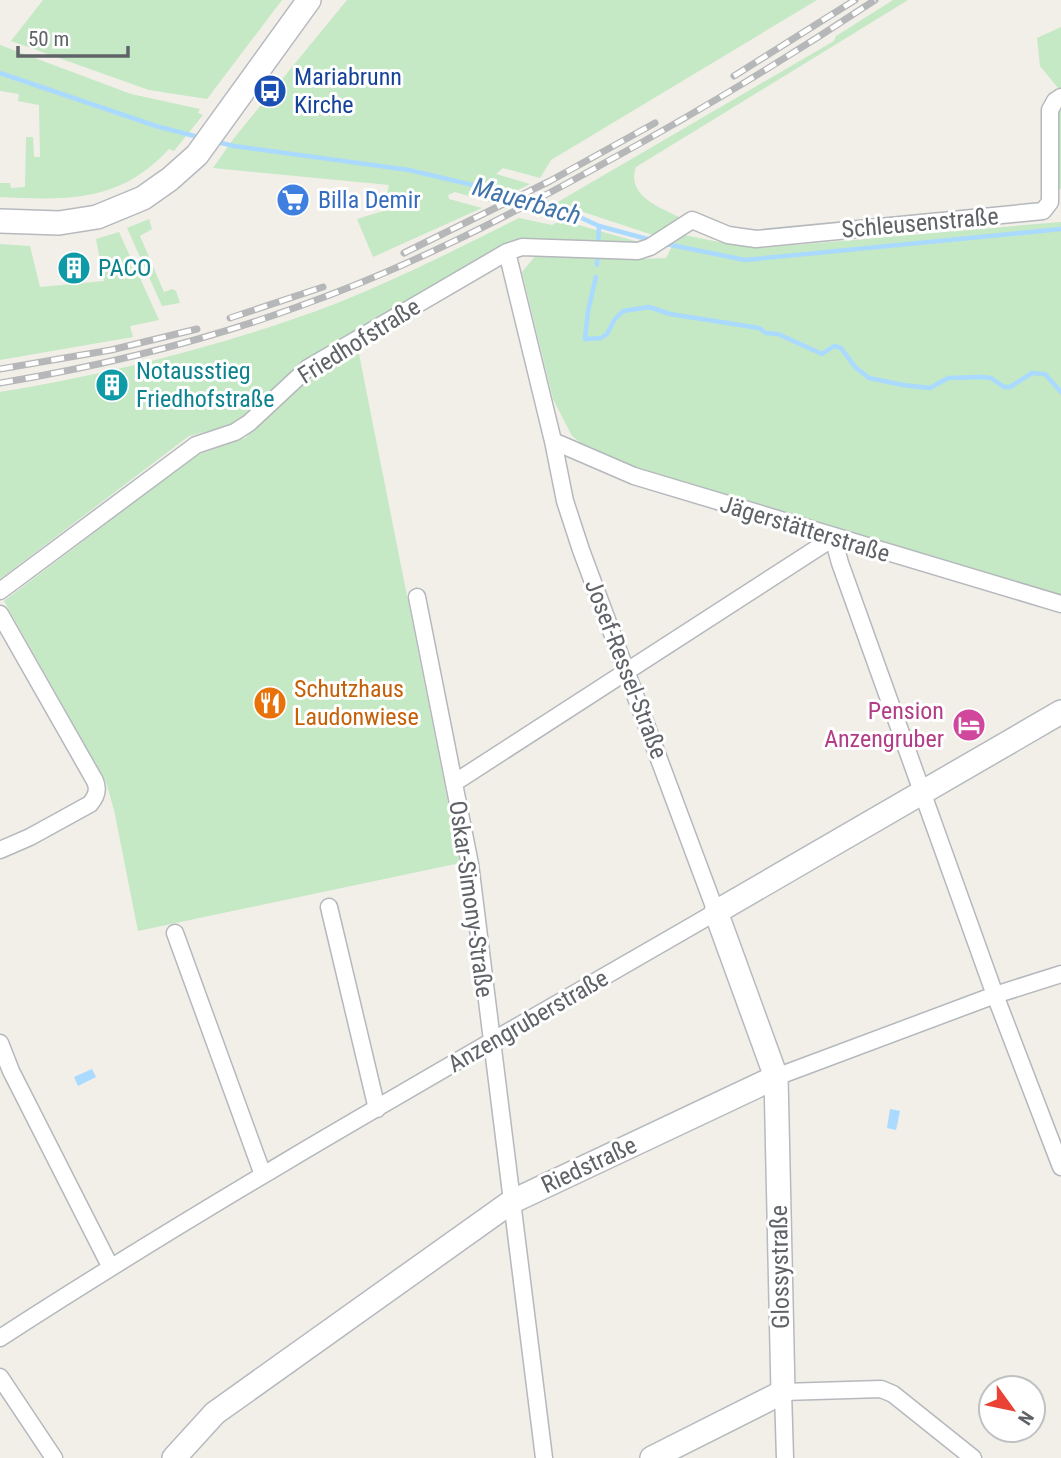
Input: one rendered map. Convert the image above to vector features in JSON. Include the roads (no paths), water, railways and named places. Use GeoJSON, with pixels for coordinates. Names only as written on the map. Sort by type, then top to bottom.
{"type":"FeatureCollection","features":[{"type":"Feature","properties":{"kind":"street"},"geometry":{"type":"LineString","coordinates":[[0,221],[59,223],[97,217],[143,198],[170,179],[197,155],[309,0]]}},
{"type":"Feature","properties":{"kind":"street","name":"Schleusenstraße"},"geometry":{"type":"LineString","coordinates":[[514,249],[631,252],[650,247],[692,220],[728,235],[756,239],[1043,211],[1050,202],[1050,110],[1061,97]]}},
{"type":"Feature","properties":{"kind":"street","name":"Josef-Ressel-Straße"},"geometry":{"type":"LineString","coordinates":[[514,249],[565,501],[776,1077]]}},
{"type":"Feature","properties":{"kind":"street","name":"Friedhofstraße"},"geometry":{"type":"LineString","coordinates":[[0,591],[196,445],[235,432],[249,423],[308,368],[514,249]]}},
{"type":"Feature","properties":{"kind":"street","name":"Jägerstätterstraße"},"geometry":{"type":"LineString","coordinates":[[554,441],[634,476],[833,538],[1061,604]]}},
{"type":"Feature","properties":{"kind":"street"},"geometry":{"type":"LineString","coordinates":[[454,783],[833,538],[995,995],[1061,1167]]}},
{"type":"Feature","properties":{"kind":"street","name":"Oskar-Simony-Straße"},"geometry":{"type":"LineString","coordinates":[[417,597],[470,864],[544,1458]]}},
{"type":"Feature","properties":{"kind":"street"},"geometry":{"type":"LineString","coordinates":[[0,614],[95,781],[97,791],[90,804],[0,850]]}},
{"type":"Feature","properties":{"kind":"street","name":"Anzengruberstraße"},"geometry":{"type":"LineString","coordinates":[[0,1338],[110,1266],[263,1175],[1061,712]]}},
{"type":"Feature","properties":{"kind":"street"},"geometry":{"type":"LineString","coordinates":[[329,907],[377,1109]]}},
{"type":"Feature","properties":{"kind":"street"},"geometry":{"type":"LineString","coordinates":[[175,933],[263,1175]]}},
{"type":"Feature","properties":{"kind":"street","name":"Riedstraße"},"geometry":{"type":"LineString","coordinates":[[174,1458],[215,1413],[511,1202],[776,1077],[995,995],[1061,974]]}},
{"type":"Feature","properties":{"kind":"street"},"geometry":{"type":"LineString","coordinates":[[0,1043],[10,1071],[110,1266]]}},
{"type":"Feature","properties":{"kind":"street","name":"Glossystraße"},"geometry":{"type":"LineString","coordinates":[[776,1077],[785,1458]]}},
{"type":"Feature","properties":{"kind":"street"},"geometry":{"type":"LineString","coordinates":[[0,1377],[54,1458]]}},
{"type":"Feature","properties":{"kind":"street"},"geometry":{"type":"LineString","coordinates":[[652,1458],[783,1392],[885,1390],[973,1458]]}},
{"type":"Feature","properties":{"kind":"water"},"geometry":{"type":"Polygon","coordinates":[[[92,1069],[96,1077],[78,1086],[74,1077],[92,1069]]]}},
{"type":"Feature","properties":{"kind":"water"},"geometry":{"type":"Polygon","coordinates":[[[890,1109],[900,1111],[896,1130],[887,1128],[890,1109]]]}},
{"type":"Feature","properties":{"kind":"waterway","name":"Mauerbach"},"geometry":{"type":"LineString","coordinates":[[0,73],[156,126],[202,138]]}},
{"type":"Feature","properties":{"kind":"waterway","name":"Mauerbach"},"geometry":{"type":"LineString","coordinates":[[217,142],[409,170],[549,203],[599,226],[651,240]]}},
{"type":"Feature","properties":{"kind":"waterway"},"geometry":{"type":"LineString","coordinates":[[597,265],[599,226]]}},
{"type":"Feature","properties":{"kind":"waterway","name":"Mauerbach"},"geometry":{"type":"LineString","coordinates":[[666,244],[745,260],[1061,229]]}},
{"type":"Feature","properties":{"kind":"waterway"},"geometry":{"type":"LineString","coordinates":[[596,277],[585,339],[601,338],[607,334],[623,311],[649,307],[670,314],[759,328],[822,354],[834,346],[841,348],[855,367],[869,378],[930,388],[948,378],[981,377],[991,378],[1004,387],[1010,387],[1032,373],[1045,374],[1061,392]]}},
{"type":"Feature","properties":{"kind":"railway"},"geometry":{"type":"LineString","coordinates":[[734,76],[855,0]]}},
{"type":"Feature","properties":{"kind":"railway"},"geometry":{"type":"LineString","coordinates":[[0,383],[113,361],[187,342],[261,320],[375,277],[525,206],[634,147],[808,44],[875,0]]}},
{"type":"Feature","properties":{"kind":"railway"},"geometry":{"type":"LineString","coordinates":[[404,253],[550,181],[655,123]]}},
{"type":"Feature","properties":{"kind":"railway"},"geometry":{"type":"LineString","coordinates":[[230,318],[323,287]]}},
{"type":"Feature","properties":{"kind":"railway"},"geometry":{"type":"LineString","coordinates":[[0,369],[111,350],[197,329]]}},
{"type":"Feature","properties":{"kind":"place","name":"Mariabrunn Kirche"},"geometry":{"type":"Point","coordinates":[270,91]}},
{"type":"Feature","properties":{"kind":"place","name":"Billa Demir"},"geometry":{"type":"Point","coordinates":[293,200]}},
{"type":"Feature","properties":{"kind":"place","name":"PACO"},"geometry":{"type":"Point","coordinates":[74,268]}},
{"type":"Feature","properties":{"kind":"place","name":"Notausstieg Friedhofstraße"},"geometry":{"type":"Point","coordinates":[112,385]}},
{"type":"Feature","properties":{"kind":"place","name":"Schutzhaus Laudonwiese"},"geometry":{"type":"Point","coordinates":[270,703]}},
{"type":"Feature","properties":{"kind":"place","name":"Pension Anzengruber"},"geometry":{"type":"Point","coordinates":[969,725]}}]}
